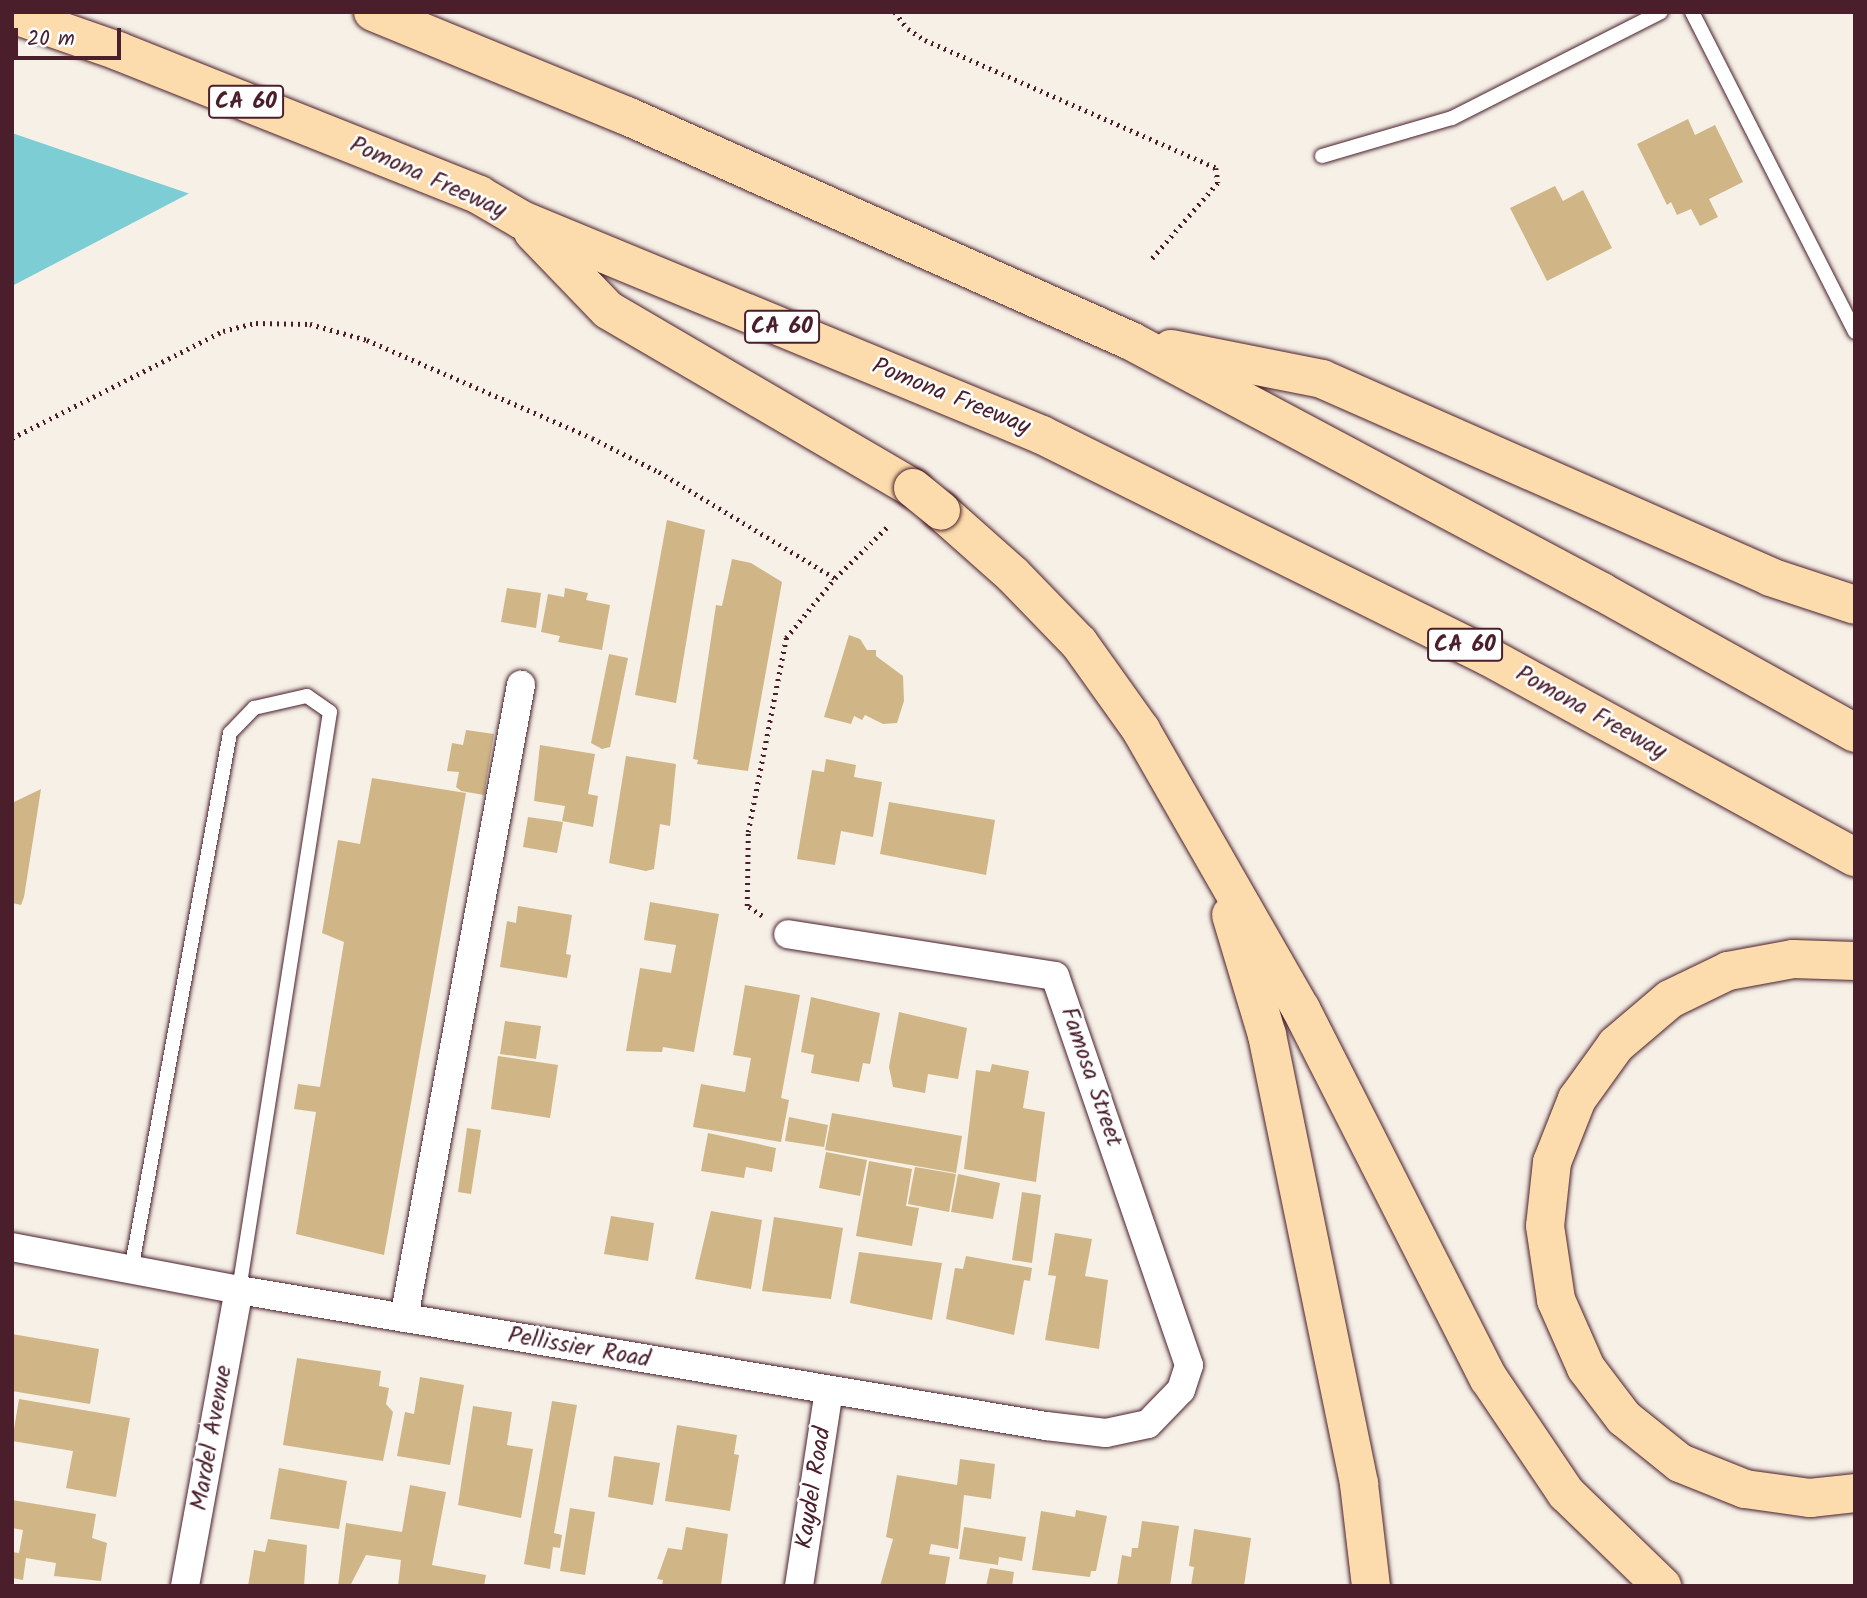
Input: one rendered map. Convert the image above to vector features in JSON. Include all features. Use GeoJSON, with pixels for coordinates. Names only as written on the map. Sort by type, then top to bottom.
{"type":"FeatureCollection","features":[{"type":"Feature","properties":{"kind":"highway"},"geometry":{"type":"LineString","coordinates":[[373,12],[627,116],[1131,341],[1602,592],[1855,733]]}},
{"type":"Feature","properties":{"kind":"highway","name":"Pomona Freeway"},"geometry":{"type":"LineString","coordinates":[[12,14],[118,51],[478,195],[522,220],[1055,440],[1489,657],[1855,857]]}},
{"type":"Feature","properties":{"kind":"highway"},"geometry":{"type":"LineString","coordinates":[[522,220],[608,310],[927,499],[1013,575],[1079,643],[1142,730],[1209,843],[1301,1009],[1489,1379],[1566,1493],[1661,1586]]}},
{"type":"Feature","properties":{"kind":"highway"},"geometry":{"type":"LineString","coordinates":[[1131,341],[1322,379],[1770,577],[1855,605]]}},
{"type":"Feature","properties":{"kind":"highway"},"geometry":{"type":"LineString","coordinates":[[1209,843],[1267,1035],[1359,1484],[1371,1586]]}},
{"type":"Feature","properties":{"kind":"highway"},"geometry":{"type":"LineString","coordinates":[[1855,961],[1793,959],[1728,971],[1670,999],[1616,1045],[1577,1099],[1552,1162],[1545,1226],[1556,1300],[1586,1368],[1624,1418],[1680,1463],[1745,1489],[1810,1498],[1855,1493]]}},
{"type":"Feature","properties":{"kind":"street"},"geometry":{"type":"LineString","coordinates":[[404,1318],[521,685]]}},
{"type":"Feature","properties":{"kind":"street","name":"Famosa Street"},"geometry":{"type":"LineString","coordinates":[[788,934],[1055,976],[1189,1365],[1181,1390],[1148,1424]]}},
{"type":"Feature","properties":{"kind":"street","name":"Pellissier Road"},"geometry":{"type":"LineString","coordinates":[[12,1247],[239,1290],[829,1391],[1105,1433],[1148,1424]]}},
{"type":"Feature","properties":{"kind":"street","name":"Mardel Avenue"},"geometry":{"type":"LineString","coordinates":[[185,1586],[239,1290]]}},
{"type":"Feature","properties":{"kind":"street","name":"Kaydel Road"},"geometry":{"type":"LineString","coordinates":[[799,1586],[829,1391]]}},
{"type":"Feature","properties":{"kind":"lane"},"geometry":{"type":"LineString","coordinates":[[1322,156],[1452,118],[1661,12]]}},
{"type":"Feature","properties":{"kind":"lane"},"geometry":{"type":"LineString","coordinates":[[1692,12],[1855,332]]}},
{"type":"Feature","properties":{"kind":"lane"},"geometry":{"type":"LineString","coordinates":[[131,1270],[230,733],[254,708],[307,696],[330,712],[239,1290]]}},
{"type":"Feature","properties":{"kind":"path"},"geometry":{"type":"LineString","coordinates":[[895,12],[908,30],[925,40],[1216,168],[1218,183],[1152,259]]}},
{"type":"Feature","properties":{"kind":"path"},"geometry":{"type":"LineString","coordinates":[[12,438],[223,331],[256,323],[310,324],[367,340],[592,438],[659,472],[835,578]]}},
{"type":"Feature","properties":{"kind":"path"},"geometry":{"type":"LineString","coordinates":[[788,934],[747,905],[748,832],[786,638],[835,578],[887,527]]}},
{"type":"Feature","properties":{"kind":"water"},"geometry":{"type":"Polygon","coordinates":[[[12,12],[536,12],[12,286],[12,12]]]}},
{"type":"Feature","properties":{"kind":"pier"},"geometry":{"type":"Polygon","coordinates":[[[12,12],[539,12],[193,195],[12,133],[12,12]]]}},
{"type":"Feature","properties":{"kind":"building"},"geometry":{"type":"Polygon","coordinates":[[[1688,119],[1695,135],[1715,125],[1743,182],[1709,199],[1718,217],[1700,226],[1691,209],[1677,215],[1671,202],[1667,205],[1637,144],[1688,119]]]}},
{"type":"Feature","properties":{"kind":"building"},"geometry":{"type":"Polygon","coordinates":[[[1555,186],[1563,201],[1583,190],[1612,248],[1547,281],[1510,208],[1555,186]]]}},
{"type":"Feature","properties":{"kind":"building"},"geometry":{"type":"Polygon","coordinates":[[[667,520],[705,530],[676,703],[635,695],[667,520]]]}},
{"type":"Feature","properties":{"kind":"building"},"geometry":{"type":"Polygon","coordinates":[[[732,559],[751,563],[782,582],[748,771],[697,764],[698,760],[693,759],[716,605],[722,606],[732,559]]]}},
{"type":"Feature","properties":{"kind":"building"},"geometry":{"type":"Polygon","coordinates":[[[507,588],[541,593],[536,628],[501,622],[507,588]]]}},
{"type":"Feature","properties":{"kind":"building"},"geometry":{"type":"Polygon","coordinates":[[[565,588],[588,593],[586,600],[610,605],[602,650],[558,642],[560,636],[541,632],[548,594],[564,597],[565,588]]]}},
{"type":"Feature","properties":{"kind":"building"},"geometry":{"type":"Polygon","coordinates":[[[849,635],[860,639],[867,650],[876,650],[876,656],[903,676],[904,701],[897,723],[883,724],[865,715],[862,720],[854,716],[851,724],[824,717],[849,635]]]}},
{"type":"Feature","properties":{"kind":"building"},"geometry":{"type":"Polygon","coordinates":[[[609,654],[628,658],[610,747],[602,749],[591,743],[609,654]]]}},
{"type":"Feature","properties":{"kind":"building"},"geometry":{"type":"Polygon","coordinates":[[[466,730],[494,734],[484,795],[461,791],[456,787],[459,772],[447,771],[452,743],[463,745],[466,730]]]}},
{"type":"Feature","properties":{"kind":"building"},"geometry":{"type":"Polygon","coordinates":[[[540,745],[595,754],[588,794],[598,796],[593,827],[562,821],[565,806],[534,801],[540,745]]]}},
{"type":"Feature","properties":{"kind":"building"},"geometry":{"type":"Polygon","coordinates":[[[626,756],[676,764],[670,826],[660,824],[654,869],[646,871],[609,863],[626,756]]]}},
{"type":"Feature","properties":{"kind":"building"},"geometry":{"type":"Polygon","coordinates":[[[826,759],[856,765],[854,777],[882,782],[873,837],[841,831],[835,865],[797,859],[812,770],[824,772],[826,759]]]}},
{"type":"Feature","properties":{"kind":"building"},"geometry":{"type":"Polygon","coordinates":[[[372,778],[466,793],[384,1255],[296,1234],[316,1112],[294,1109],[298,1084],[320,1087],[344,942],[322,933],[338,840],[360,844],[372,778]]]}},
{"type":"Feature","properties":{"kind":"building"},"geometry":{"type":"Polygon","coordinates":[[[41,789],[21,905],[12,903],[12,803],[41,789]]]}},
{"type":"Feature","properties":{"kind":"building"},"geometry":{"type":"Polygon","coordinates":[[[889,802],[995,820],[986,875],[880,854],[889,802]]]}},
{"type":"Feature","properties":{"kind":"building"},"geometry":{"type":"Polygon","coordinates":[[[528,817],[563,822],[557,853],[523,847],[528,817]]]}},
{"type":"Feature","properties":{"kind":"building"},"geometry":{"type":"Polygon","coordinates":[[[650,902],[719,914],[694,1052],[663,1047],[662,1052],[626,1051],[640,968],[671,973],[676,945],[644,940],[650,902]]]}},
{"type":"Feature","properties":{"kind":"building"},"geometry":{"type":"Polygon","coordinates":[[[518,906],[572,915],[566,954],[571,955],[567,978],[500,967],[507,921],[516,923],[518,906]]]}},
{"type":"Feature","properties":{"kind":"building"},"geometry":{"type":"Polygon","coordinates":[[[745,985],[800,995],[781,1098],[789,1100],[781,1142],[693,1127],[701,1084],[745,1092],[751,1058],[733,1055],[745,985]]]}},
{"type":"Feature","properties":{"kind":"building"},"geometry":{"type":"Polygon","coordinates":[[[811,997],[880,1013],[870,1064],[863,1063],[859,1082],[811,1073],[814,1055],[801,1052],[811,997]]]}},
{"type":"Feature","properties":{"kind":"building"},"geometry":{"type":"Polygon","coordinates":[[[899,1012],[967,1028],[958,1079],[928,1074],[925,1093],[893,1087],[889,1067],[899,1012]]]}},
{"type":"Feature","properties":{"kind":"building"},"geometry":{"type":"Polygon","coordinates":[[[505,1021],[541,1026],[536,1059],[500,1054],[505,1021]]]}},
{"type":"Feature","properties":{"kind":"building"},"geometry":{"type":"Polygon","coordinates":[[[498,1056],[558,1065],[550,1118],[491,1109],[498,1056]]]}},
{"type":"Feature","properties":{"kind":"building"},"geometry":{"type":"Polygon","coordinates":[[[992,1064],[1029,1071],[1023,1108],[1045,1112],[1036,1182],[964,1169],[976,1070],[990,1072],[992,1064]]]}},
{"type":"Feature","properties":{"kind":"building"},"geometry":{"type":"Polygon","coordinates":[[[832,1113],[962,1136],[956,1173],[825,1150],[832,1113]]]}},
{"type":"Feature","properties":{"kind":"building"},"geometry":{"type":"Polygon","coordinates":[[[789,1117],[828,1125],[824,1147],[785,1141],[789,1117]]]}},
{"type":"Feature","properties":{"kind":"building"},"geometry":{"type":"Polygon","coordinates":[[[467,1128],[481,1130],[471,1194],[458,1192],[467,1128]]]}},
{"type":"Feature","properties":{"kind":"building"},"geometry":{"type":"Polygon","coordinates":[[[708,1133],[776,1148],[772,1172],[746,1167],[744,1178],[701,1171],[708,1133]]]}},
{"type":"Feature","properties":{"kind":"building"},"geometry":{"type":"Polygon","coordinates":[[[826,1152],[867,1160],[860,1196],[819,1188],[826,1152]]]}},
{"type":"Feature","properties":{"kind":"building"},"geometry":{"type":"Polygon","coordinates":[[[869,1161],[912,1169],[906,1206],[919,1208],[912,1246],[856,1236],[869,1161]]]}},
{"type":"Feature","properties":{"kind":"building"},"geometry":{"type":"Polygon","coordinates":[[[915,1167],[956,1174],[949,1212],[908,1204],[915,1167]]]}},
{"type":"Feature","properties":{"kind":"building"},"geometry":{"type":"Polygon","coordinates":[[[958,1174],[1000,1183],[993,1219],[951,1212],[958,1174]]]}},
{"type":"Feature","properties":{"kind":"building"},"geometry":{"type":"Polygon","coordinates":[[[1022,1192],[1041,1195],[1032,1263],[1012,1260],[1022,1192]]]}},
{"type":"Feature","properties":{"kind":"building"},"geometry":{"type":"Polygon","coordinates":[[[711,1211],[762,1220],[751,1289],[695,1279],[711,1211]]]}},
{"type":"Feature","properties":{"kind":"building"},"geometry":{"type":"Polygon","coordinates":[[[611,1216],[654,1223],[648,1261],[604,1254],[611,1216]]]}},
{"type":"Feature","properties":{"kind":"building"},"geometry":{"type":"Polygon","coordinates":[[[774,1217],[843,1228],[831,1299],[762,1291],[774,1217]]]}},
{"type":"Feature","properties":{"kind":"building"},"geometry":{"type":"Polygon","coordinates":[[[1055,1233],[1092,1239],[1085,1276],[1108,1280],[1099,1349],[1045,1340],[1056,1276],[1048,1275],[1055,1233]]]}},
{"type":"Feature","properties":{"kind":"building"},"geometry":{"type":"Polygon","coordinates":[[[859,1252],[942,1263],[932,1320],[850,1303],[859,1252]]]}},
{"type":"Feature","properties":{"kind":"building"},"geometry":{"type":"Polygon","coordinates":[[[966,1256],[1032,1268],[1030,1281],[1024,1280],[1014,1335],[946,1319],[955,1268],[963,1269],[966,1256]]]}},
{"type":"Feature","properties":{"kind":"building"},"geometry":{"type":"Polygon","coordinates":[[[12,1334],[99,1349],[90,1404],[12,1391],[12,1334]]]}},
{"type":"Feature","properties":{"kind":"building"},"geometry":{"type":"Polygon","coordinates":[[[297,1358],[381,1371],[379,1386],[389,1388],[386,1404],[393,1412],[383,1461],[283,1445],[297,1358]]]}},
{"type":"Feature","properties":{"kind":"building"},"geometry":{"type":"Polygon","coordinates":[[[420,1377],[464,1385],[450,1465],[397,1456],[405,1412],[414,1414],[420,1377]]]}},
{"type":"Feature","properties":{"kind":"building"},"geometry":{"type":"Polygon","coordinates":[[[19,1399],[130,1418],[116,1497],[66,1488],[73,1451],[12,1441],[19,1399]]]}},
{"type":"Feature","properties":{"kind":"building"},"geometry":{"type":"Polygon","coordinates":[[[552,1401],[577,1405],[554,1533],[562,1535],[560,1548],[553,1547],[550,1569],[524,1564],[552,1401]]]}},
{"type":"Feature","properties":{"kind":"building"},"geometry":{"type":"Polygon","coordinates":[[[473,1406],[512,1412],[507,1445],[533,1449],[521,1518],[458,1505],[473,1406]]]}},
{"type":"Feature","properties":{"kind":"building"},"geometry":{"type":"Polygon","coordinates":[[[677,1425],[737,1435],[734,1454],[739,1455],[730,1511],[665,1501],[677,1425]]]}},
{"type":"Feature","properties":{"kind":"building"},"geometry":{"type":"Polygon","coordinates":[[[614,1456],[660,1463],[653,1505],[608,1497],[614,1456]]]}},
{"type":"Feature","properties":{"kind":"building"},"geometry":{"type":"Polygon","coordinates":[[[960,1459],[995,1464],[991,1499],[964,1495],[958,1549],[931,1544],[929,1554],[950,1557],[945,1586],[880,1586],[893,1539],[886,1537],[897,1475],[957,1485],[960,1459]]]}},
{"type":"Feature","properties":{"kind":"building"},"geometry":{"type":"Polygon","coordinates":[[[279,1468],[347,1481],[339,1529],[270,1519],[279,1468]]]}},
{"type":"Feature","properties":{"kind":"building"},"geometry":{"type":"Polygon","coordinates":[[[410,1485],[446,1492],[432,1565],[486,1575],[484,1586],[398,1586],[401,1560],[366,1555],[350,1586],[338,1586],[346,1523],[402,1532],[410,1485]]]}},
{"type":"Feature","properties":{"kind":"building"},"geometry":{"type":"Polygon","coordinates":[[[12,1500],[96,1514],[92,1538],[107,1543],[101,1581],[54,1576],[56,1563],[26,1558],[23,1580],[12,1578],[12,1552],[19,1553],[23,1530],[12,1528],[12,1500]]]}},
{"type":"Feature","properties":{"kind":"building"},"geometry":{"type":"Polygon","coordinates":[[[570,1508],[595,1512],[585,1575],[560,1571],[570,1508]]]}},
{"type":"Feature","properties":{"kind":"building"},"geometry":{"type":"Polygon","coordinates":[[[1076,1510],[1107,1516],[1096,1571],[1091,1571],[1090,1577],[1032,1570],[1041,1511],[1075,1517],[1076,1510]]]}},
{"type":"Feature","properties":{"kind":"building"},"geometry":{"type":"Polygon","coordinates":[[[1142,1521],[1179,1526],[1170,1586],[1117,1586],[1122,1555],[1131,1557],[1132,1548],[1138,1548],[1142,1521]]]}},
{"type":"Feature","properties":{"kind":"building"},"geometry":{"type":"Polygon","coordinates":[[[686,1527],[728,1534],[721,1585],[662,1586],[663,1580],[657,1579],[668,1548],[682,1550],[686,1527]]]}},
{"type":"Feature","properties":{"kind":"building"},"geometry":{"type":"Polygon","coordinates":[[[964,1527],[1026,1537],[1022,1561],[999,1557],[998,1565],[959,1559],[964,1527]]]}},
{"type":"Feature","properties":{"kind":"building"},"geometry":{"type":"Polygon","coordinates":[[[1194,1529],[1251,1538],[1244,1586],[1191,1586],[1194,1567],[1189,1566],[1194,1529]]]}},
{"type":"Feature","properties":{"kind":"building"},"geometry":{"type":"Polygon","coordinates":[[[268,1539],[307,1545],[304,1586],[248,1586],[254,1550],[265,1552],[268,1539]]]}},
{"type":"Feature","properties":{"kind":"building"},"geometry":{"type":"Polygon","coordinates":[[[990,1568],[1014,1572],[1012,1586],[986,1586],[990,1568]]]}}]}
